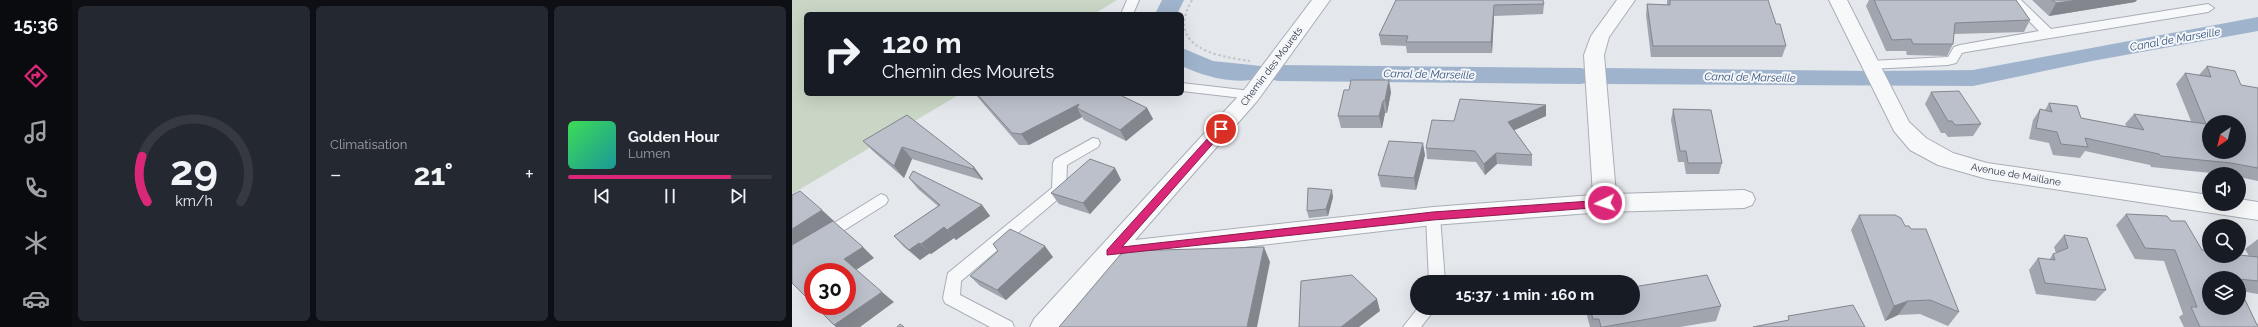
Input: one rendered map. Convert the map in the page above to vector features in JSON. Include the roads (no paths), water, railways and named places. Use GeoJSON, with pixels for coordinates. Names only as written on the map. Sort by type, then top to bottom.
{"type":"FeatureCollection","features":[{"type":"Feature","properties":{"kind":"street","name":"Chemin des Mourets"},"geometry":{"type":"LineString","coordinates":[[1043,327],[1111,253],[1256,89],[1321,0]]}},
{"type":"Feature","properties":{"kind":"street"},"geometry":{"type":"LineString","coordinates":[[1605,203],[1594,55],[1600,36],[1626,0]]}},
{"type":"Feature","properties":{"kind":"street","name":"Avenue de Maillane"},"geometry":{"type":"LineString","coordinates":[[1838,0],[1901,126],[1918,144],[1946,159],[1987,171],[2258,211]]}},
{"type":"Feature","properties":{"kind":"street"},"geometry":{"type":"LineString","coordinates":[[1111,253],[1433,216],[1605,203],[1744,199]]}},
{"type":"Feature","properties":{"kind":"lane"},"geometry":{"type":"LineString","coordinates":[[1128,12],[1133,0]]}},
{"type":"Feature","properties":{"kind":"lane"},"geometry":{"type":"LineString","coordinates":[[2014,0],[2048,33]]}},
{"type":"Feature","properties":{"kind":"lane"},"geometry":{"type":"LineString","coordinates":[[1871,68],[1948,61],[1952,60],[1958,50],[1964,48],[2048,33],[2208,8]]}},
{"type":"Feature","properties":{"kind":"lane"},"geometry":{"type":"LineString","coordinates":[[1184,87],[1256,89]]}},
{"type":"Feature","properties":{"kind":"lane"},"geometry":{"type":"LineString","coordinates":[[1006,327],[951,298],[954,278],[1058,190],[1060,163],[1093,143]]}},
{"type":"Feature","properties":{"kind":"lane"},"geometry":{"type":"LineString","coordinates":[[792,257],[881,200]]}},
{"type":"Feature","properties":{"kind":"lane"},"geometry":{"type":"LineString","coordinates":[[1433,216],[1437,275]]}},
{"type":"Feature","properties":{"kind":"lane"},"geometry":{"type":"LineString","coordinates":[[1411,327],[1422,315]]}},
{"type":"Feature","properties":{"kind":"waterway","name":"Canal de Marseille"},"geometry":{"type":"LineString","coordinates":[[1167,12],[1173,0]]}},
{"type":"Feature","properties":{"kind":"waterway","name":"Canal de Marseille"},"geometry":{"type":"LineString","coordinates":[[2093,54],[2258,24]]}},
{"type":"Feature","properties":{"kind":"waterway","name":"Canal de Marseille"},"geometry":{"type":"LineString","coordinates":[[1881,78],[1973,78],[2084,56]]}},
{"type":"Feature","properties":{"kind":"waterway","name":"Canal de Marseille"},"geometry":{"type":"LineString","coordinates":[[1184,57],[1209,69],[1252,72]]}},
{"type":"Feature","properties":{"kind":"waterway","name":"Canal de Marseille"},"geometry":{"type":"LineString","coordinates":[[1278,73],[1581,76]]}},
{"type":"Feature","properties":{"kind":"waterway","name":"Canal de Marseille"},"geometry":{"type":"LineString","coordinates":[[1605,76],[1872,78]]}}]}
